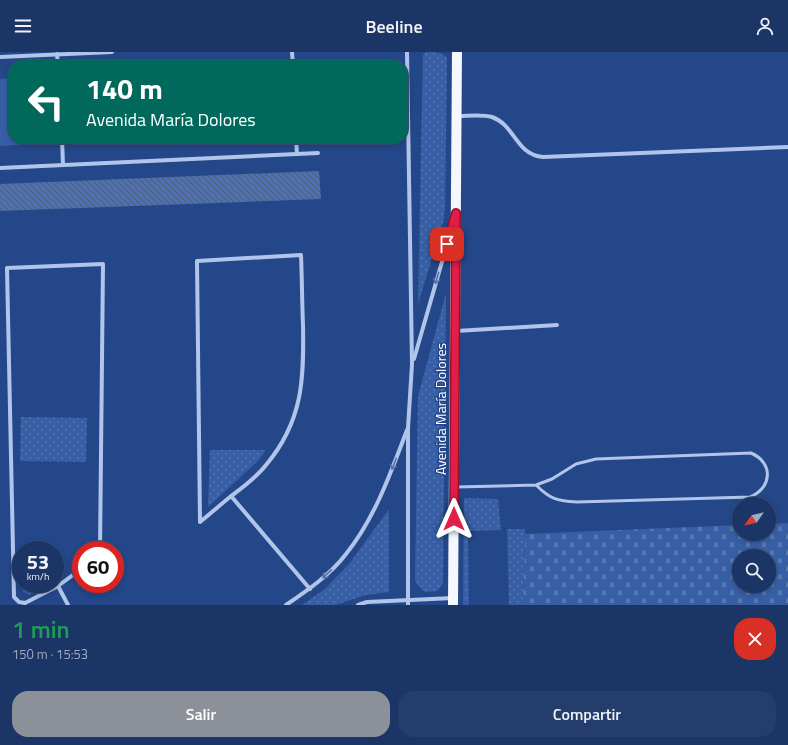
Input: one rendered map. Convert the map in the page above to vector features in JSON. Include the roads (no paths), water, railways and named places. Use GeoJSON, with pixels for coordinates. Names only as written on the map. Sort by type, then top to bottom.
{"type":"FeatureCollection","features":[{"type":"Feature","properties":{"kind":"main road","name":"Avenida María Dolores"},"geometry":{"type":"LineString","coordinates":[[453,601],[457,52]]}},
{"type":"Feature","properties":{"kind":"street"},"geometry":{"type":"LineString","coordinates":[[0,57],[112,52]]}},
{"type":"Feature","properties":{"kind":"street"},"geometry":{"type":"LineString","coordinates":[[57,54],[58,60]]}},
{"type":"Feature","properties":{"kind":"street","name":"Avenida María Dolores"},"geometry":{"type":"LineString","coordinates":[[408,114],[412,364],[408,428],[408,602]]}},
{"type":"Feature","properties":{"kind":"street"},"geometry":{"type":"LineString","coordinates":[[457,116],[493,118],[510,131],[522,148],[529,154],[536,157],[788,146]]}},
{"type":"Feature","properties":{"kind":"street"},"geometry":{"type":"LineString","coordinates":[[62,144],[63,165]]}},
{"type":"Feature","properties":{"kind":"street"},"geometry":{"type":"LineString","coordinates":[[296,144],[297,154]]}},
{"type":"Feature","properties":{"kind":"street"},"geometry":{"type":"LineString","coordinates":[[0,168],[318,152]]}},
{"type":"Feature","properties":{"kind":"street","name":"Avenida María Dolores"},"geometry":{"type":"LineString","coordinates":[[412,364],[456,213]]}},
{"type":"Feature","properties":{"kind":"street"},"geometry":{"type":"LineString","coordinates":[[301,255],[304,363],[299,401],[293,420],[275,453],[255,477],[231,496],[200,522],[197,261],[301,255]]}},
{"type":"Feature","properties":{"kind":"street"},"geometry":{"type":"LineString","coordinates":[[12,541],[7,268],[103,264],[100,541]]}},
{"type":"Feature","properties":{"kind":"street"},"geometry":{"type":"LineString","coordinates":[[455,331],[557,325]]}},
{"type":"Feature","properties":{"kind":"street"},"geometry":{"type":"LineString","coordinates":[[286,605],[310,589],[330,572],[347,553],[371,517],[408,428]]}},
{"type":"Feature","properties":{"kind":"street"},"geometry":{"type":"LineString","coordinates":[[231,496],[310,589]]}},
{"type":"Feature","properties":{"kind":"street"},"geometry":{"type":"LineString","coordinates":[[13,593],[17,601],[25,603],[44,593]]}},
{"type":"Feature","properties":{"kind":"street"},"geometry":{"type":"LineString","coordinates":[[62,593],[68,605]]}},
{"type":"Feature","properties":{"kind":"street"},"geometry":{"type":"LineString","coordinates":[[358,605],[367,602],[453,601]]}},
{"type":"Feature","properties":{"kind":"lane"},"geometry":{"type":"LineString","coordinates":[[454,488],[536,485],[552,479],[576,464],[596,459],[751,453],[762,460],[767,471],[767,478],[762,490],[750,497],[577,502],[559,500],[546,495],[536,485]]}}]}
